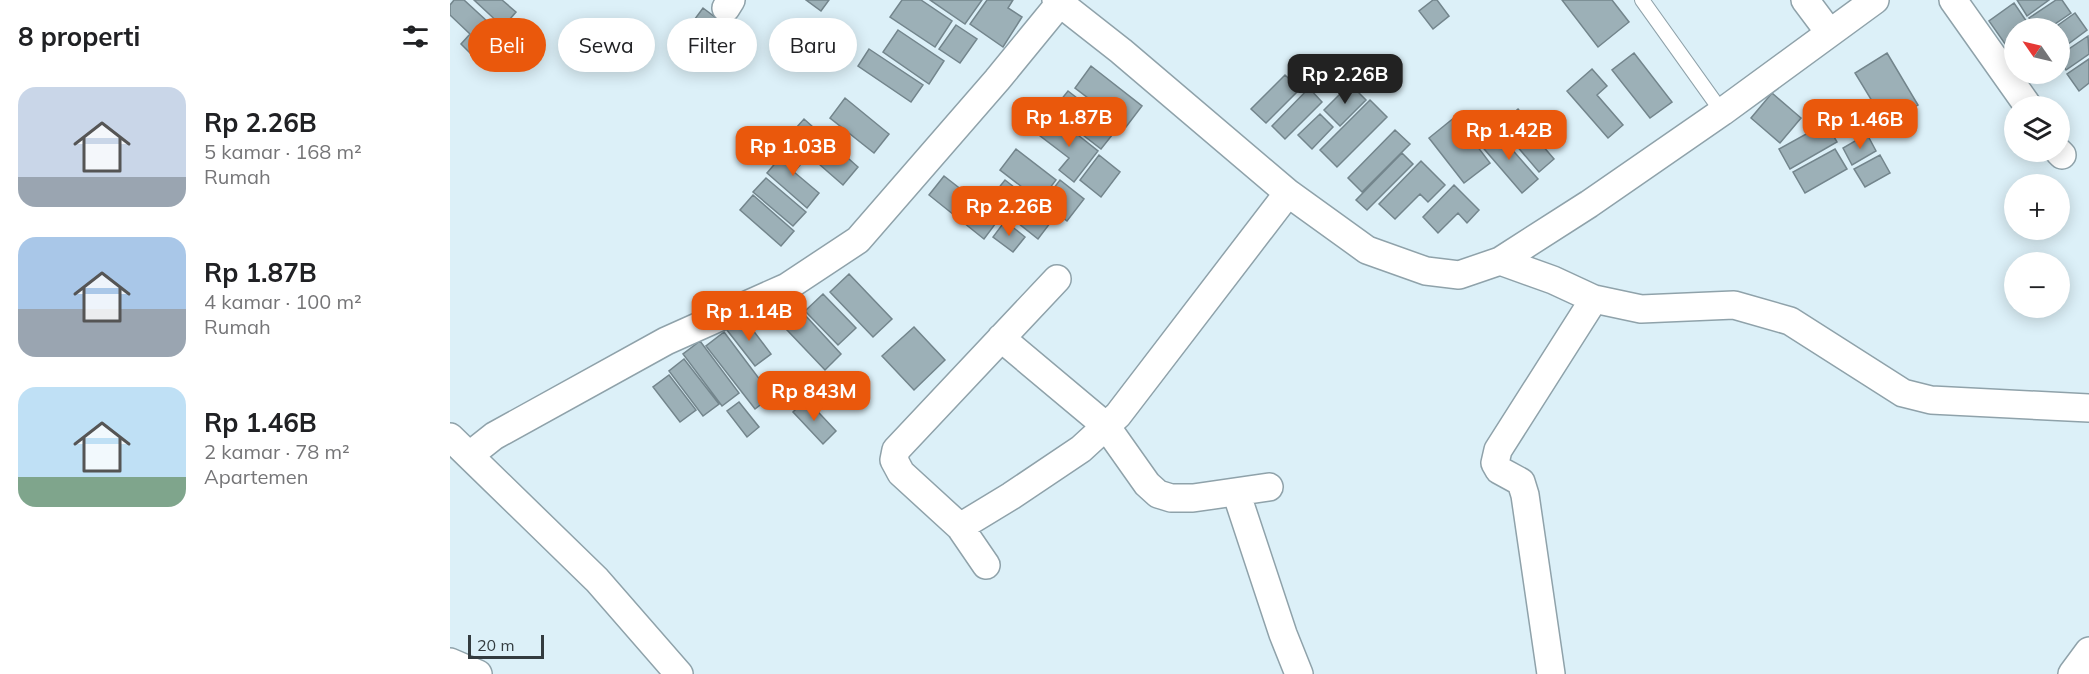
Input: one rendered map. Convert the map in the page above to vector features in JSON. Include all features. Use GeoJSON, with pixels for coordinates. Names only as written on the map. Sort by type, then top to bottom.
{"type":"FeatureCollection","features":[{"type":"Feature","properties":{"kind":"street"},"geometry":{"type":"LineString","coordinates":[[1805,0],[1829,32]]}},
{"type":"Feature","properties":{"kind":"street"},"geometry":{"type":"LineString","coordinates":[[482,445],[666,341],[787,287],[858,240],[997,80],[1058,1],[1121,51],[1288,193],[1367,250],[1426,272],[1459,275],[1500,261],[1589,204],[1722,112],[1875,0]]}},
{"type":"Feature","properties":{"kind":"street"},"geometry":{"type":"LineString","coordinates":[[1953,0],[2021,96]]}},
{"type":"Feature","properties":{"kind":"street"},"geometry":{"type":"LineString","coordinates":[[960,527],[1081,448],[1118,415],[1288,193]]}},
{"type":"Feature","properties":{"kind":"street"},"geometry":{"type":"LineString","coordinates":[[1500,261],[1553,280],[1594,299],[1641,309],[1734,305],[1790,321],[1903,393],[1931,400],[2089,408]]}},
{"type":"Feature","properties":{"kind":"street"},"geometry":{"type":"LineString","coordinates":[[986,565],[960,527],[901,473],[894,460],[896,450],[1057,279]]}},
{"type":"Feature","properties":{"kind":"street"},"geometry":{"type":"LineString","coordinates":[[1551,674],[1525,495],[1521,482],[1499,470],[1495,463],[1498,450],[1594,299]]}},
{"type":"Feature","properties":{"kind":"street"},"geometry":{"type":"LineString","coordinates":[[1001,338],[1106,426],[1147,484],[1158,494],[1171,498],[1193,498],[1269,487]]}},
{"type":"Feature","properties":{"kind":"street"},"geometry":{"type":"LineString","coordinates":[[450,437],[482,445],[679,674]]}},
{"type":"Feature","properties":{"kind":"street"},"geometry":{"type":"LineString","coordinates":[[1236,492],[1283,634],[1299,674]]}},
{"type":"Feature","properties":{"kind":"street"},"geometry":{"type":"LineString","coordinates":[[2072,674],[2089,651]]}},
{"type":"Feature","properties":{"kind":"street"},"geometry":{"type":"LineString","coordinates":[[450,662],[478,674]]}},
{"type":"Feature","properties":{"kind":"lane"},"geometry":{"type":"LineString","coordinates":[[1642,0],[1722,112]]}},
{"type":"Feature","properties":{"kind":"building"},"geometry":{"type":"Polygon","coordinates":[[[454,0],[464,0],[484,18],[468,18],[468,32],[450,15],[450,5],[454,0]]]}},
{"type":"Feature","properties":{"kind":"building"},"geometry":{"type":"Polygon","coordinates":[[[474,0],[502,0],[516,12],[511,18],[493,18],[474,0]]]}},
{"type":"Feature","properties":{"kind":"building"},"geometry":{"type":"Polygon","coordinates":[[[806,0],[829,0],[821,11],[806,0]]]}},
{"type":"Feature","properties":{"kind":"building"},"geometry":{"type":"Polygon","coordinates":[[[902,0],[921,0],[952,21],[935,47],[890,17],[902,0]]]}},
{"type":"Feature","properties":{"kind":"building"},"geometry":{"type":"Polygon","coordinates":[[[930,0],[982,0],[965,24],[930,0]]]}},
{"type":"Feature","properties":{"kind":"building"},"geometry":{"type":"Polygon","coordinates":[[[987,0],[1013,0],[1008,8],[1022,17],[1003,47],[970,24],[987,0]]]}},
{"type":"Feature","properties":{"kind":"building"},"geometry":{"type":"Polygon","coordinates":[[[1433,0],[1437,0],[1449,16],[1433,29],[1419,11],[1433,0]]]}},
{"type":"Feature","properties":{"kind":"building"},"geometry":{"type":"Polygon","coordinates":[[[1562,0],[1612,0],[1629,22],[1598,47],[1562,0]]]}},
{"type":"Feature","properties":{"kind":"building"},"geometry":{"type":"Polygon","coordinates":[[[2017,0],[2049,0],[2027,16],[2017,0]]]}},
{"type":"Feature","properties":{"kind":"building"},"geometry":{"type":"Polygon","coordinates":[[[2056,0],[2062,0],[2071,13],[2064,18],[2029,18],[2056,0]]]}},
{"type":"Feature","properties":{"kind":"building"},"geometry":{"type":"Polygon","coordinates":[[[2014,3],[2024,18],[2004,18],[2004,42],[1989,21],[2014,3]]]}},
{"type":"Feature","properties":{"kind":"building"},"geometry":{"type":"Polygon","coordinates":[[[703,8],[716,18],[696,18],[703,8]]]}},
{"type":"Feature","properties":{"kind":"building"},"geometry":{"type":"Polygon","coordinates":[[[2075,13],[2087,30],[2070,43],[2070,18],[2068,18],[2075,13]]]}},
{"type":"Feature","properties":{"kind":"building"},"geometry":{"type":"Polygon","coordinates":[[[956,25],[977,39],[960,63],[939,49],[956,25]]]}},
{"type":"Feature","properties":{"kind":"building"},"geometry":{"type":"Polygon","coordinates":[[[898,30],[944,61],[929,84],[883,52],[898,30]]]}},
{"type":"Feature","properties":{"kind":"building"},"geometry":{"type":"Polygon","coordinates":[[[468,36],[468,51],[461,44],[468,36]]]}},
{"type":"Feature","properties":{"kind":"building"},"geometry":{"type":"Polygon","coordinates":[[[2088,36],[2089,54],[2070,67],[2070,48],[2088,36]]]}},
{"type":"Feature","properties":{"kind":"building"},"geometry":{"type":"Polygon","coordinates":[[[869,49],[923,85],[911,102],[858,66],[869,49]]]}},
{"type":"Feature","properties":{"kind":"building"},"geometry":{"type":"Polygon","coordinates":[[[1634,53],[1672,102],[1650,118],[1612,70],[1634,53]]]}},
{"type":"Feature","properties":{"kind":"building"},"geometry":{"type":"Polygon","coordinates":[[[1887,53],[1918,105],[1886,124],[1855,73],[1887,53]]]}},
{"type":"Feature","properties":{"kind":"building"},"geometry":{"type":"Polygon","coordinates":[[[2089,59],[2089,83],[2079,91],[2070,78],[2070,72],[2089,59]]]}},
{"type":"Feature","properties":{"kind":"building"},"geometry":{"type":"Polygon","coordinates":[[[1091,66],[1142,106],[1126,127],[1075,88],[1091,66]]]}},
{"type":"Feature","properties":{"kind":"building"},"geometry":{"type":"Polygon","coordinates":[[[1592,69],[1607,86],[1597,95],[1623,125],[1608,138],[1567,91],[1592,69]]]}},
{"type":"Feature","properties":{"kind":"building"},"geometry":{"type":"Polygon","coordinates":[[[1285,75],[1300,89],[1266,123],[1251,109],[1285,75]]]}},
{"type":"Feature","properties":{"kind":"building"},"geometry":{"type":"Polygon","coordinates":[[[1350,84],[1366,100],[1340,126],[1324,110],[1350,84]]]}},
{"type":"Feature","properties":{"kind":"building"},"geometry":{"type":"Polygon","coordinates":[[[1309,88],[1322,102],[1285,139],[1272,126],[1309,88]]]}},
{"type":"Feature","properties":{"kind":"building"},"geometry":{"type":"Polygon","coordinates":[[[1068,91],[1117,129],[1101,149],[1052,111],[1068,91]]]}},
{"type":"Feature","properties":{"kind":"building"},"geometry":{"type":"Polygon","coordinates":[[[1772,93],[1801,118],[1780,143],[1751,118],[1772,93]]]}},
{"type":"Feature","properties":{"kind":"building"},"geometry":{"type":"Polygon","coordinates":[[[845,98],[889,134],[874,153],[830,118],[845,98]]]}},
{"type":"Feature","properties":{"kind":"building"},"geometry":{"type":"Polygon","coordinates":[[[1370,100],[1387,117],[1337,167],[1320,150],[1370,100]]]}},
{"type":"Feature","properties":{"kind":"building"},"geometry":{"type":"Polygon","coordinates":[[[1518,109],[1527,120],[1507,136],[1498,126],[1518,109]]]}},
{"type":"Feature","properties":{"kind":"building"},"geometry":{"type":"Polygon","coordinates":[[[1320,114],[1333,127],[1312,149],[1298,135],[1320,114]]]}},
{"type":"Feature","properties":{"kind":"building"},"geometry":{"type":"Polygon","coordinates":[[[1054,116],[1098,151],[1074,182],[1059,170],[1069,158],[1039,135],[1054,116]]]}},
{"type":"Feature","properties":{"kind":"building"},"geometry":{"type":"Polygon","coordinates":[[[1455,117],[1490,163],[1464,183],[1429,138],[1455,117]]]}},
{"type":"Feature","properties":{"kind":"building"},"geometry":{"type":"Polygon","coordinates":[[[804,119],[858,167],[843,185],[788,137],[804,119]]]}},
{"type":"Feature","properties":{"kind":"building"},"geometry":{"type":"Polygon","coordinates":[[[1826,123],[1837,142],[1790,169],[1779,149],[1826,123]]]}},
{"type":"Feature","properties":{"kind":"building"},"geometry":{"type":"Polygon","coordinates":[[[1525,125],[1554,159],[1539,172],[1510,138],[1525,125]]]}},
{"type":"Feature","properties":{"kind":"building"},"geometry":{"type":"Polygon","coordinates":[[[1395,130],[1410,144],[1362,192],[1348,178],[1395,130]]]}},
{"type":"Feature","properties":{"kind":"building"},"geometry":{"type":"Polygon","coordinates":[[[1495,130],[1538,179],[1522,193],[1479,143],[1495,130]]]}},
{"type":"Feature","properties":{"kind":"building"},"geometry":{"type":"Polygon","coordinates":[[[1867,134],[1876,151],[1852,165],[1843,148],[1867,134]]]}},
{"type":"Feature","properties":{"kind":"building"},"geometry":{"type":"Polygon","coordinates":[[[790,146],[805,159],[794,172],[819,193],[807,208],[767,173],[790,146]]]}},
{"type":"Feature","properties":{"kind":"building"},"geometry":{"type":"Polygon","coordinates":[[[1016,149],[1056,180],[1040,201],[1000,170],[1016,149]]]}},
{"type":"Feature","properties":{"kind":"building"},"geometry":{"type":"Polygon","coordinates":[[[1835,149],[1847,169],[1805,193],[1793,172],[1835,149]]]}},
{"type":"Feature","properties":{"kind":"building"},"geometry":{"type":"Polygon","coordinates":[[[1402,153],[1413,164],[1367,210],[1356,200],[1402,153]]]}},
{"type":"Feature","properties":{"kind":"building"},"geometry":{"type":"Polygon","coordinates":[[[1099,155],[1120,172],[1101,197],[1080,180],[1099,155]]]}},
{"type":"Feature","properties":{"kind":"building"},"geometry":{"type":"Polygon","coordinates":[[[1880,155],[1890,173],[1865,187],[1854,169],[1880,155]]]}},
{"type":"Feature","properties":{"kind":"building"},"geometry":{"type":"Polygon","coordinates":[[[1421,161],[1445,185],[1428,202],[1420,194],[1395,219],[1379,204],[1421,161]]]}},
{"type":"Feature","properties":{"kind":"building"},"geometry":{"type":"Polygon","coordinates":[[[944,176],[999,219],[984,239],[929,195],[944,176]]]}},
{"type":"Feature","properties":{"kind":"building"},"geometry":{"type":"Polygon","coordinates":[[[766,178],[806,212],[793,226],[753,192],[766,178]]]}},
{"type":"Feature","properties":{"kind":"building"},"geometry":{"type":"Polygon","coordinates":[[[1005,180],[1054,218],[1038,239],[989,200],[1005,180]]]}},
{"type":"Feature","properties":{"kind":"building"},"geometry":{"type":"Polygon","coordinates":[[[1060,180],[1084,199],[1067,221],[1043,202],[1060,180]]]}},
{"type":"Feature","properties":{"kind":"building"},"geometry":{"type":"Polygon","coordinates":[[[1454,185],[1479,210],[1467,223],[1458,213],[1438,233],[1423,217],[1454,185]]]}},
{"type":"Feature","properties":{"kind":"building"},"geometry":{"type":"Polygon","coordinates":[[[753,195],[794,231],[781,246],[740,210],[753,195]]]}},
{"type":"Feature","properties":{"kind":"building"},"geometry":{"type":"Polygon","coordinates":[[[1005,221],[1025,237],[1013,252],[993,237],[1005,221]]]}},
{"type":"Feature","properties":{"kind":"building"},"geometry":{"type":"Polygon","coordinates":[[[849,274],[892,319],[873,337],[830,292],[849,274]]]}},
{"type":"Feature","properties":{"kind":"building"},"geometry":{"type":"Polygon","coordinates":[[[823,294],[856,328],[838,345],[805,311],[823,294]]]}},
{"type":"Feature","properties":{"kind":"building"},"geometry":{"type":"Polygon","coordinates":[[[804,314],[841,354],[825,370],[787,330],[804,314]]]}},
{"type":"Feature","properties":{"kind":"building"},"geometry":{"type":"Polygon","coordinates":[[[743,317],[771,354],[755,366],[727,330],[743,317]]]}},
{"type":"Feature","properties":{"kind":"building"},"geometry":{"type":"Polygon","coordinates":[[[914,327],[945,360],[914,390],[882,356],[914,327]]]}},
{"type":"Feature","properties":{"kind":"building"},"geometry":{"type":"Polygon","coordinates":[[[724,332],[772,396],[755,409],[706,346],[724,332]]]}},
{"type":"Feature","properties":{"kind":"building"},"geometry":{"type":"Polygon","coordinates":[[[700,341],[739,393],[722,406],[683,354],[700,341]]]}},
{"type":"Feature","properties":{"kind":"building"},"geometry":{"type":"Polygon","coordinates":[[[684,359],[719,404],[703,416],[669,371],[684,359]]]}},
{"type":"Feature","properties":{"kind":"building"},"geometry":{"type":"Polygon","coordinates":[[[669,375],[696,410],[680,422],[653,387],[669,375]]]}},
{"type":"Feature","properties":{"kind":"building"},"geometry":{"type":"Polygon","coordinates":[[[806,399],[836,431],[823,444],[793,412],[806,399]]]}},
{"type":"Feature","properties":{"kind":"building"},"geometry":{"type":"Polygon","coordinates":[[[739,402],[759,427],[747,437],[727,411],[739,402]]]}}]}
